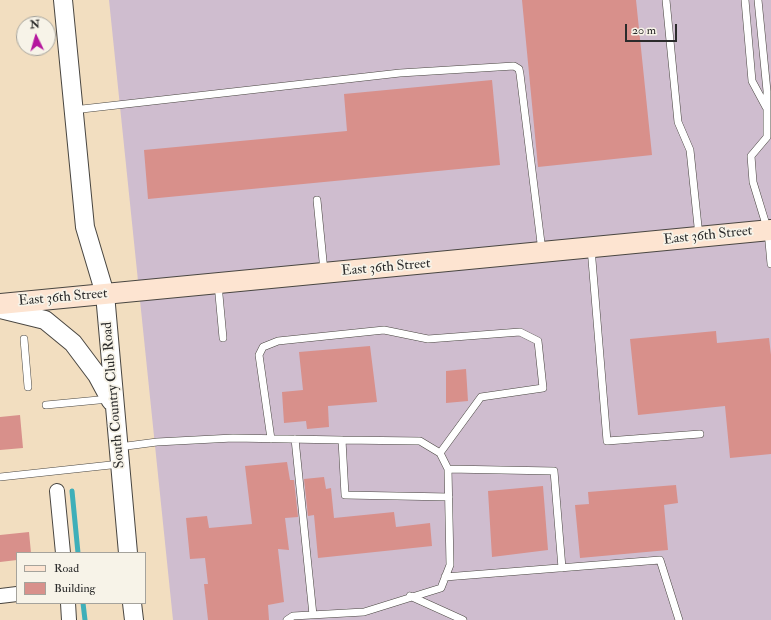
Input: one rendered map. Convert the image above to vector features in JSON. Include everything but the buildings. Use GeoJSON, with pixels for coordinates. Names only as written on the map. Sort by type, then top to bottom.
{"type":"FeatureCollection","features":[{"type":"Feature","properties":{"kind":"main road","name":"East 36th Street"},"geometry":{"type":"LineString","coordinates":[[0,304],[769,230]]}},
{"type":"Feature","properties":{"kind":"street","name":"South Country Club Road"},"geometry":{"type":"LineString","coordinates":[[63,0],[85,227],[105,294],[112,404],[119,456],[128,552]]}},
{"type":"Feature","properties":{"kind":"street"},"geometry":{"type":"LineString","coordinates":[[0,309],[45,320],[73,342],[97,375],[112,404]]}},
{"type":"Feature","properties":{"kind":"street"},"geometry":{"type":"LineString","coordinates":[[57,491],[63,552]]}},
{"type":"Feature","properties":{"kind":"street"},"geometry":{"type":"LineString","coordinates":[[0,596],[16,594]]}},
{"type":"Feature","properties":{"kind":"street"},"geometry":{"type":"LineString","coordinates":[[68,604],[69,620]]}},
{"type":"Feature","properties":{"kind":"street"},"geometry":{"type":"LineString","coordinates":[[132,604],[134,620]]}},
{"type":"Feature","properties":{"kind":"lane"},"geometry":{"type":"LineString","coordinates":[[666,0],[678,122],[690,150],[699,237]]}},
{"type":"Feature","properties":{"kind":"lane"},"geometry":{"type":"LineString","coordinates":[[745,0],[752,81],[767,109]]}},
{"type":"Feature","properties":{"kind":"lane"},"geometry":{"type":"LineString","coordinates":[[758,0],[768,91],[767,137],[751,156],[753,182],[769,230],[771,264]]}},
{"type":"Feature","properties":{"kind":"lane"},"geometry":{"type":"LineString","coordinates":[[73,110],[400,73],[514,66],[518,69],[520,74],[542,253]]}},
{"type":"Feature","properties":{"kind":"lane"},"geometry":{"type":"LineString","coordinates":[[317,200],[324,273]]}},
{"type":"Feature","properties":{"kind":"lane"},"geometry":{"type":"LineString","coordinates":[[591,248],[607,442],[700,434]]}},
{"type":"Feature","properties":{"kind":"lane"},"geometry":{"type":"LineString","coordinates":[[218,284],[223,338]]}},
{"type":"Feature","properties":{"kind":"lane"},"geometry":{"type":"LineString","coordinates":[[271,439],[259,355],[263,347],[278,341],[384,330],[428,338],[520,332],[538,341],[544,388],[481,397],[440,453]]}},
{"type":"Feature","properties":{"kind":"lane"},"geometry":{"type":"LineString","coordinates":[[24,339],[28,387]]}},
{"type":"Feature","properties":{"kind":"lane"},"geometry":{"type":"LineString","coordinates":[[46,404],[112,404]]}},
{"type":"Feature","properties":{"kind":"lane"},"geometry":{"type":"LineString","coordinates":[[0,477],[119,456],[158,442],[271,439],[420,441],[440,453],[448,469],[450,565],[440,588],[410,596],[364,612],[293,616],[287,620]]}},
{"type":"Feature","properties":{"kind":"lane"},"geometry":{"type":"LineString","coordinates":[[295,439],[312,615]]}},
{"type":"Feature","properties":{"kind":"lane"},"geometry":{"type":"LineString","coordinates":[[342,440],[345,495],[449,497]]}},
{"type":"Feature","properties":{"kind":"lane"},"geometry":{"type":"LineString","coordinates":[[448,469],[554,471],[562,568]]}},
{"type":"Feature","properties":{"kind":"lane"},"geometry":{"type":"LineString","coordinates":[[445,577],[660,560],[679,620]]}},
{"type":"Feature","properties":{"kind":"lane"},"geometry":{"type":"LineString","coordinates":[[410,596],[463,620]]}},
{"type":"Feature","properties":{"kind":"shaded area"},"geometry":{"type":"Polygon","coordinates":[[[109,0],[771,0],[771,620],[173,620],[109,0]]]}},
{"type":"Feature","properties":{"kind":"waterway"},"geometry":{"type":"LineString","coordinates":[[72,491],[78,552]]}},
{"type":"Feature","properties":{"kind":"waterway"},"geometry":{"type":"LineString","coordinates":[[83,604],[85,620]]}}]}
